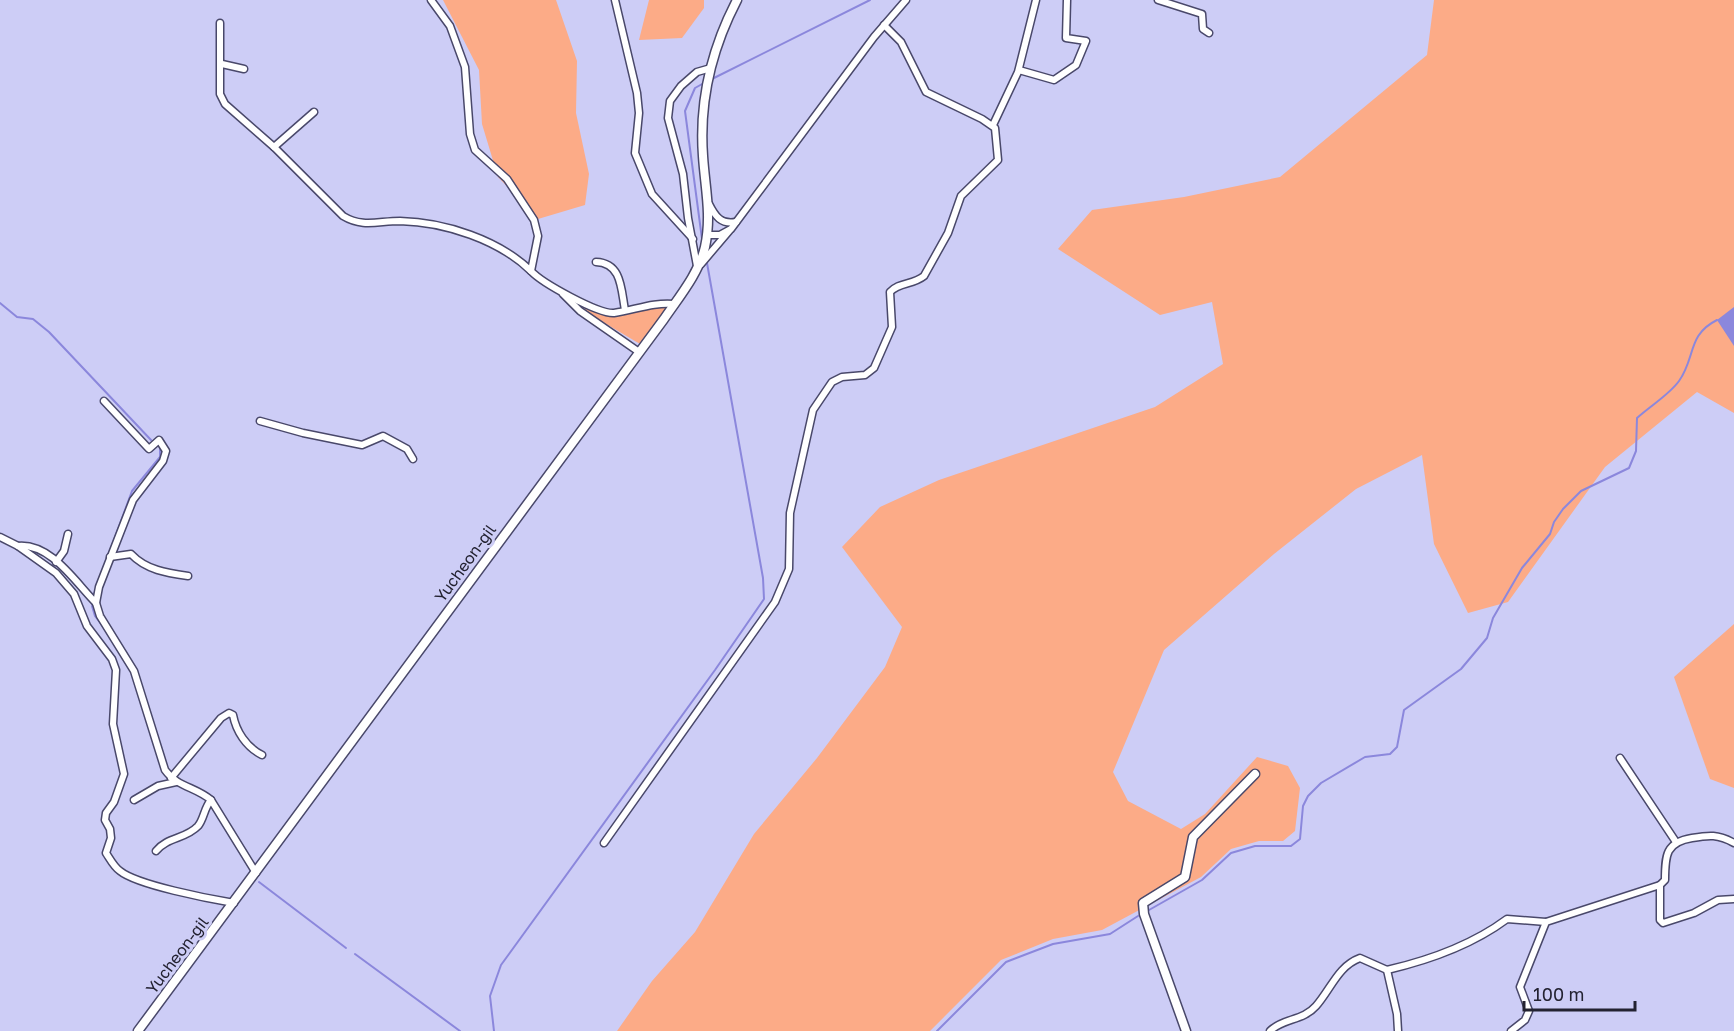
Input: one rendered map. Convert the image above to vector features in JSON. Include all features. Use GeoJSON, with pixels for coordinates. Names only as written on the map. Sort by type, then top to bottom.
{"type":"FeatureCollection","features":[{"type":"Feature","properties":{"kind":"street"},"geometry":{"type":"LineString","coordinates":[[432,0],[450,26],[465,67],[470,134],[475,150],[515,188],[534,220],[538,236],[531,271]]}},
{"type":"Feature","properties":{"kind":"street"},"geometry":{"type":"LineString","coordinates":[[615,0],[637,93],[639,113],[635,153],[652,194],[693,239]]}},
{"type":"Feature","properties":{"kind":"street","name":"Yucheon-gil"},"geometry":{"type":"LineString","coordinates":[[138,1031],[639,352],[697,268],[707,235],[709,204],[702,134],[706,87],[722,31],[737,0]]}},
{"type":"Feature","properties":{"kind":"street"},"geometry":{"type":"LineString","coordinates":[[697,268],[731,229],[884,25],[906,0]]}},
{"type":"Feature","properties":{"kind":"street"},"geometry":{"type":"LineString","coordinates":[[604,843],[775,602],[789,568],[791,506],[810,420],[817,402],[832,382],[842,377],[865,375],[877,364],[892,327],[890,292],[896,286],[919,280],[924,276],[948,233],[961,196],[997,163],[998,141],[993,125],[1019,70],[1036,0]]}},
{"type":"Feature","properties":{"kind":"street"},"geometry":{"type":"LineString","coordinates":[[1019,70],[1054,80],[1076,65],[1086,41],[1066,38],[1067,0]]}},
{"type":"Feature","properties":{"kind":"street"},"geometry":{"type":"LineString","coordinates":[[1158,0],[1202,14],[1203,29],[1209,33]]}},
{"type":"Feature","properties":{"kind":"street"},"geometry":{"type":"LineString","coordinates":[[220,23],[222,64],[220,94],[225,105],[274,147],[343,216],[357,224],[399,221],[441,227],[497,247],[559,289],[602,311],[614,313],[658,303],[674,304]]}},
{"type":"Feature","properties":{"kind":"street"},"geometry":{"type":"LineString","coordinates":[[884,25],[901,42],[926,92],[993,125]]}},
{"type":"Feature","properties":{"kind":"street"},"geometry":{"type":"LineString","coordinates":[[222,64],[244,69]]}},
{"type":"Feature","properties":{"kind":"street"},"geometry":{"type":"LineString","coordinates":[[697,268],[683,174],[668,118],[670,101],[681,86],[697,72],[710,72]]}},
{"type":"Feature","properties":{"kind":"street"},"geometry":{"type":"LineString","coordinates":[[274,147],[314,112]]}},
{"type":"Feature","properties":{"kind":"street"},"geometry":{"type":"LineString","coordinates":[[709,204],[720,220],[727,224],[736,222]]}},
{"type":"Feature","properties":{"kind":"street"},"geometry":{"type":"LineString","coordinates":[[707,235],[720,235],[731,229]]}},
{"type":"Feature","properties":{"kind":"street"},"geometry":{"type":"LineString","coordinates":[[596,262],[606,262],[613,266],[620,282],[625,310]]}},
{"type":"Feature","properties":{"kind":"street"},"geometry":{"type":"LineString","coordinates":[[559,289],[580,311],[639,352]]}},
{"type":"Feature","properties":{"kind":"street"},"geometry":{"type":"LineString","coordinates":[[96,603],[110,557],[133,500],[163,461],[166,451],[159,440],[149,449],[104,401]]}},
{"type":"Feature","properties":{"kind":"street"},"geometry":{"type":"LineString","coordinates":[[260,421],[303,433],[363,445],[384,436],[407,449],[413,459]]}},
{"type":"Feature","properties":{"kind":"street"},"geometry":{"type":"LineString","coordinates":[[57,562],[64,551],[68,534]]}},
{"type":"Feature","properties":{"kind":"street"},"geometry":{"type":"LineString","coordinates":[[0,537],[48,566],[74,594],[87,626],[112,658],[116,670],[113,724],[124,774],[114,802],[106,813],[105,820],[110,829],[111,838],[106,853],[119,871],[129,877],[234,903]]}},
{"type":"Feature","properties":{"kind":"street"},"geometry":{"type":"LineString","coordinates":[[18,546],[33,547],[57,562],[96,603],[100,616],[134,671],[159,755],[173,780],[201,792],[211,800],[256,873]]}},
{"type":"Feature","properties":{"kind":"street"},"geometry":{"type":"LineString","coordinates":[[110,557],[131,554],[137,561],[155,570],[188,576]]}},
{"type":"Feature","properties":{"kind":"street"},"geometry":{"type":"LineString","coordinates":[[134,801],[158,786],[173,780],[221,718],[229,713],[233,715],[235,725],[247,744],[262,755]]}},
{"type":"Feature","properties":{"kind":"street"},"geometry":{"type":"LineString","coordinates":[[1620,758],[1676,842]]}},
{"type":"Feature","properties":{"kind":"street"},"geometry":{"type":"LineString","coordinates":[[1186,1031],[1144,914],[1143,903],[1185,877],[1193,837],[1255,774]]}},
{"type":"Feature","properties":{"kind":"street"},"geometry":{"type":"LineString","coordinates":[[156,851],[163,842],[187,834],[199,825],[205,807],[211,800]]}},
{"type":"Feature","properties":{"kind":"street"},"geometry":{"type":"LineString","coordinates":[[1270,1031],[1276,1025],[1303,1017],[1315,1007],[1349,962],[1360,958],[1387,970],[1468,944],[1483,937],[1507,919],[1545,922],[1660,885],[1665,880],[1665,862],[1669,849],[1676,842],[1709,834],[1734,843]]}},
{"type":"Feature","properties":{"kind":"street"},"geometry":{"type":"LineString","coordinates":[[1660,885],[1658,902],[1663,923],[1694,913],[1718,900],[1734,899]]}},
{"type":"Feature","properties":{"kind":"street"},"geometry":{"type":"LineString","coordinates":[[1511,1031],[1525,1020],[1529,1011],[1520,987],[1545,922]]}},
{"type":"Feature","properties":{"kind":"street"},"geometry":{"type":"LineString","coordinates":[[1387,970],[1397,1014],[1398,1031]]}},
{"type":"Feature","properties":{"kind":"shaded area"},"geometry":{"type":"Polygon","coordinates":[[[443,0],[556,0],[577,61],[576,113],[589,174],[585,205],[538,219],[498,177],[482,124],[479,70],[443,0]]]}},
{"type":"Feature","properties":{"kind":"shaded area"},"geometry":{"type":"Polygon","coordinates":[[[649,0],[704,0],[704,8],[682,38],[639,40],[649,0]]]}},
{"type":"Feature","properties":{"kind":"shaded area"},"geometry":{"type":"Polygon","coordinates":[[[1434,0],[1734,0],[1734,413],[1697,392],[1605,467],[1508,602],[1468,613],[1434,544],[1422,455],[1356,489],[1274,554],[1164,650],[1113,772],[1128,801],[1181,829],[1205,814],[1257,757],[1288,766],[1300,788],[1295,831],[1283,841],[1259,841],[1231,849],[1201,877],[1102,930],[1053,939],[1001,960],[930,1031],[617,1031],[652,981],[695,932],[754,834],[817,758],[885,667],[902,627],[842,547],[880,507],[939,480],[1155,407],[1223,364],[1212,302],[1160,315],[1058,249],[1092,210],[1184,197],[1280,177],[1427,55],[1434,0]]]}},
{"type":"Feature","properties":{"kind":"shaded area"},"geometry":{"type":"Polygon","coordinates":[[[580,304],[605,315],[668,307],[640,344],[591,315],[580,304]]]}},
{"type":"Feature","properties":{"kind":"shaded area"},"geometry":{"type":"Polygon","coordinates":[[[1734,307],[1734,346],[1717,320],[1734,307]]]}},
{"type":"Feature","properties":{"kind":"shaded area"},"geometry":{"type":"Polygon","coordinates":[[[1734,624],[1734,788],[1710,779],[1674,677],[1734,624]]]}},
{"type":"Feature","properties":{"kind":"waterway"},"geometry":{"type":"LineString","coordinates":[[712,79],[870,0]]}},
{"type":"Feature","properties":{"kind":"waterway"},"geometry":{"type":"LineString","coordinates":[[702,239],[685,111],[695,88],[704,83]]}},
{"type":"Feature","properties":{"kind":"waterway"},"geometry":{"type":"LineString","coordinates":[[494,1031],[490,996],[501,965],[764,599],[763,578],[707,263]]}},
{"type":"Feature","properties":{"kind":"waterway"},"geometry":{"type":"LineString","coordinates":[[0,303],[17,317],[33,319],[49,332],[151,440]]}},
{"type":"Feature","properties":{"kind":"waterway"},"geometry":{"type":"LineString","coordinates":[[1149,910],[1202,880],[1231,853],[1255,846],[1291,846],[1300,839],[1303,806],[1308,796],[1321,783],[1365,757],[1390,754],[1397,747],[1404,710],[1461,669],[1487,638],[1493,618],[1522,568],[1550,534],[1554,522],[1563,509],[1581,491],[1629,468],[1636,451],[1637,418],[1675,386],[1684,372],[1701,332],[1717,320]]}},
{"type":"Feature","properties":{"kind":"waterway"},"geometry":{"type":"LineString","coordinates":[[93,597],[132,491],[160,457],[160,447]]}},
{"type":"Feature","properties":{"kind":"waterway"},"geometry":{"type":"LineString","coordinates":[[92,606],[95,616],[105,629]]}},
{"type":"Feature","properties":{"kind":"waterway"},"geometry":{"type":"LineString","coordinates":[[259,882],[346,948]]}},
{"type":"Feature","properties":{"kind":"waterway"},"geometry":{"type":"LineString","coordinates":[[937,1031],[1006,962],[1053,944],[1110,934],[1138,916]]}},
{"type":"Feature","properties":{"kind":"waterway"},"geometry":{"type":"LineString","coordinates":[[355,954],[460,1031]]}}]}
